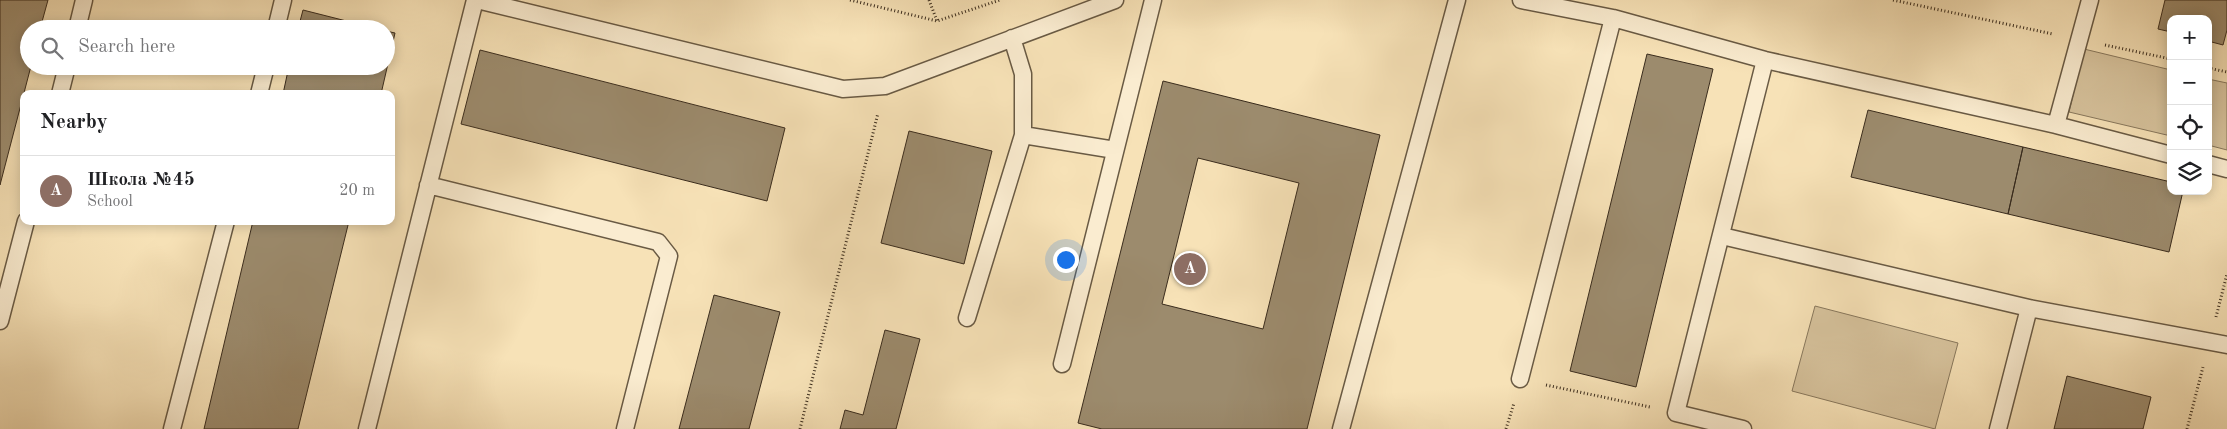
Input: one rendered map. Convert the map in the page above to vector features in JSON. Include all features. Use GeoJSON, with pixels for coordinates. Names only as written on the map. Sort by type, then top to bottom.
{"type":"FeatureCollection","features":[{"type":"Feature","properties":{"kind":"lane"},"geometry":{"type":"LineString","coordinates":[[79,20],[84,0]]}},
{"type":"Feature","properties":{"kind":"lane"},"geometry":{"type":"LineString","coordinates":[[278,20],[283,0]]}},
{"type":"Feature","properties":{"kind":"lane"},"geometry":{"type":"LineString","coordinates":[[367,429],[476,0],[843,89],[885,86],[1116,0]]}},
{"type":"Feature","properties":{"kind":"lane"},"geometry":{"type":"LineString","coordinates":[[1062,364],[1153,0]]}},
{"type":"Feature","properties":{"kind":"lane"},"geometry":{"type":"LineString","coordinates":[[1341,429],[1457,0]]}},
{"type":"Feature","properties":{"kind":"lane"},"geometry":{"type":"LineString","coordinates":[[1521,0],[1613,18],[1765,60],[2056,125],[2167,154]]}},
{"type":"Feature","properties":{"kind":"lane"},"geometry":{"type":"LineString","coordinates":[[2056,125],[2090,0]]}},
{"type":"Feature","properties":{"kind":"lane"},"geometry":{"type":"LineString","coordinates":[[1520,379],[1613,18]]}},
{"type":"Feature","properties":{"kind":"lane"},"geometry":{"type":"LineString","coordinates":[[967,318],[1023,135],[1023,74],[1012,38]]}},
{"type":"Feature","properties":{"kind":"lane"},"geometry":{"type":"LineString","coordinates":[[1743,429],[1676,413],[1765,60]]}},
{"type":"Feature","properties":{"kind":"lane"},"geometry":{"type":"LineString","coordinates":[[61,90],[65,75]]}},
{"type":"Feature","properties":{"kind":"lane"},"geometry":{"type":"LineString","coordinates":[[260,90],[264,75]]}},
{"type":"Feature","properties":{"kind":"lane"},"geometry":{"type":"LineString","coordinates":[[1023,135],[1115,150]]}},
{"type":"Feature","properties":{"kind":"lane"},"geometry":{"type":"LineString","coordinates":[[2212,165],[2227,169]]}},
{"type":"Feature","properties":{"kind":"lane"},"geometry":{"type":"LineString","coordinates":[[428,185],[658,242],[669,256],[625,429]]}},
{"type":"Feature","properties":{"kind":"lane"},"geometry":{"type":"LineString","coordinates":[[0,321],[25,225]]}},
{"type":"Feature","properties":{"kind":"lane"},"geometry":{"type":"LineString","coordinates":[[172,429],[225,225]]}},
{"type":"Feature","properties":{"kind":"lane"},"geometry":{"type":"LineString","coordinates":[[1722,236],[2029,308],[2227,345]]}},
{"type":"Feature","properties":{"kind":"lane"},"geometry":{"type":"LineString","coordinates":[[1998,429],[2029,308]]}},
{"type":"Feature","properties":{"kind":"path"},"geometry":{"type":"LineString","coordinates":[[850,0],[937,21],[1000,0]]}},
{"type":"Feature","properties":{"kind":"path"},"geometry":{"type":"LineString","coordinates":[[929,0],[937,21]]}},
{"type":"Feature","properties":{"kind":"path"},"geometry":{"type":"LineString","coordinates":[[1893,0],[2167,58]]}},
{"type":"Feature","properties":{"kind":"path"},"geometry":{"type":"LineString","coordinates":[[2212,69],[2227,72]]}},
{"type":"Feature","properties":{"kind":"path"},"geometry":{"type":"LineString","coordinates":[[800,429],[885,86]]}},
{"type":"Feature","properties":{"kind":"path"},"geometry":{"type":"LineString","coordinates":[[1506,429],[1520,379],[1676,413]]}},
{"type":"Feature","properties":{"kind":"shaded area"},"geometry":{"type":"Polygon","coordinates":[[[2084,49],[2167,69],[2167,135],[2069,112],[2084,49]]]}},
{"type":"Feature","properties":{"kind":"shaded area"},"geometry":{"type":"Polygon","coordinates":[[[2212,80],[2227,83],[2227,150],[2212,146],[2212,80]]]}},
{"type":"Feature","properties":{"kind":"shaded area"},"geometry":{"type":"Polygon","coordinates":[[[1815,306],[1958,343],[1935,429],[1792,391],[1815,306]]]}},
{"type":"Feature","properties":{"kind":"building"},"geometry":{"type":"Polygon","coordinates":[[[0,0],[48,0],[42,20],[20,20],[20,75],[29,75],[25,90],[20,90],[20,108],[0,185],[0,0]]]}},
{"type":"Feature","properties":{"kind":"building"},"geometry":{"type":"Polygon","coordinates":[[[2165,0],[2227,0],[2227,30],[2223,45],[2212,42],[2212,15],[2167,15],[2167,31],[2158,29],[2165,0]]]}},
{"type":"Feature","properties":{"kind":"building"},"geometry":{"type":"Polygon","coordinates":[[[303,10],[342,20],[300,20],[303,10]]]}},
{"type":"Feature","properties":{"kind":"building"},"geometry":{"type":"Polygon","coordinates":[[[480,50],[785,128],[767,201],[461,124],[480,50]]]}},
{"type":"Feature","properties":{"kind":"building"},"geometry":{"type":"Polygon","coordinates":[[[1647,54],[1713,69],[1636,387],[1570,371],[1647,54]]]}},
{"type":"Feature","properties":{"kind":"building"},"geometry":{"type":"Polygon","coordinates":[[[287,75],[385,75],[382,90],[284,90],[287,75]]]}},
{"type":"Feature","properties":{"kind":"building"},"geometry":{"type":"Polygon","coordinates":[[[1163,81],[1380,135],[1307,429],[1102,429],[1078,423],[1163,81]],[[1198,158],[1162,304],[1263,329],[1299,183],[1198,158]]]}},
{"type":"Feature","properties":{"kind":"building"},"geometry":{"type":"Polygon","coordinates":[[[1868,110],[2023,147],[2008,214],[1851,177],[1868,110]]]}},
{"type":"Feature","properties":{"kind":"building"},"geometry":{"type":"Polygon","coordinates":[[[909,131],[992,151],[964,264],[881,243],[909,131]]]}},
{"type":"Feature","properties":{"kind":"building"},"geometry":{"type":"Polygon","coordinates":[[[2023,147],[2167,181],[2167,195],[2182,195],[2169,252],[2008,214],[2023,147]]]}},
{"type":"Feature","properties":{"kind":"building"},"geometry":{"type":"Polygon","coordinates":[[[252,225],[348,225],[298,429],[204,429],[252,225]]]}},
{"type":"Feature","properties":{"kind":"building"},"geometry":{"type":"Polygon","coordinates":[[[714,295],[780,312],[749,429],[679,429],[714,295]]]}},
{"type":"Feature","properties":{"kind":"building"},"geometry":{"type":"Polygon","coordinates":[[[885,330],[920,339],[896,429],[840,429],[845,410],[863,415],[885,330]]]}},
{"type":"Feature","properties":{"kind":"building"},"geometry":{"type":"Polygon","coordinates":[[[2067,376],[2151,397],[2143,429],[2054,429],[2067,376]]]}},
{"type":"Feature","properties":{"kind":"place","name":"Школа №45"},"geometry":{"type":"Point","coordinates":[1190,269]}}]}
